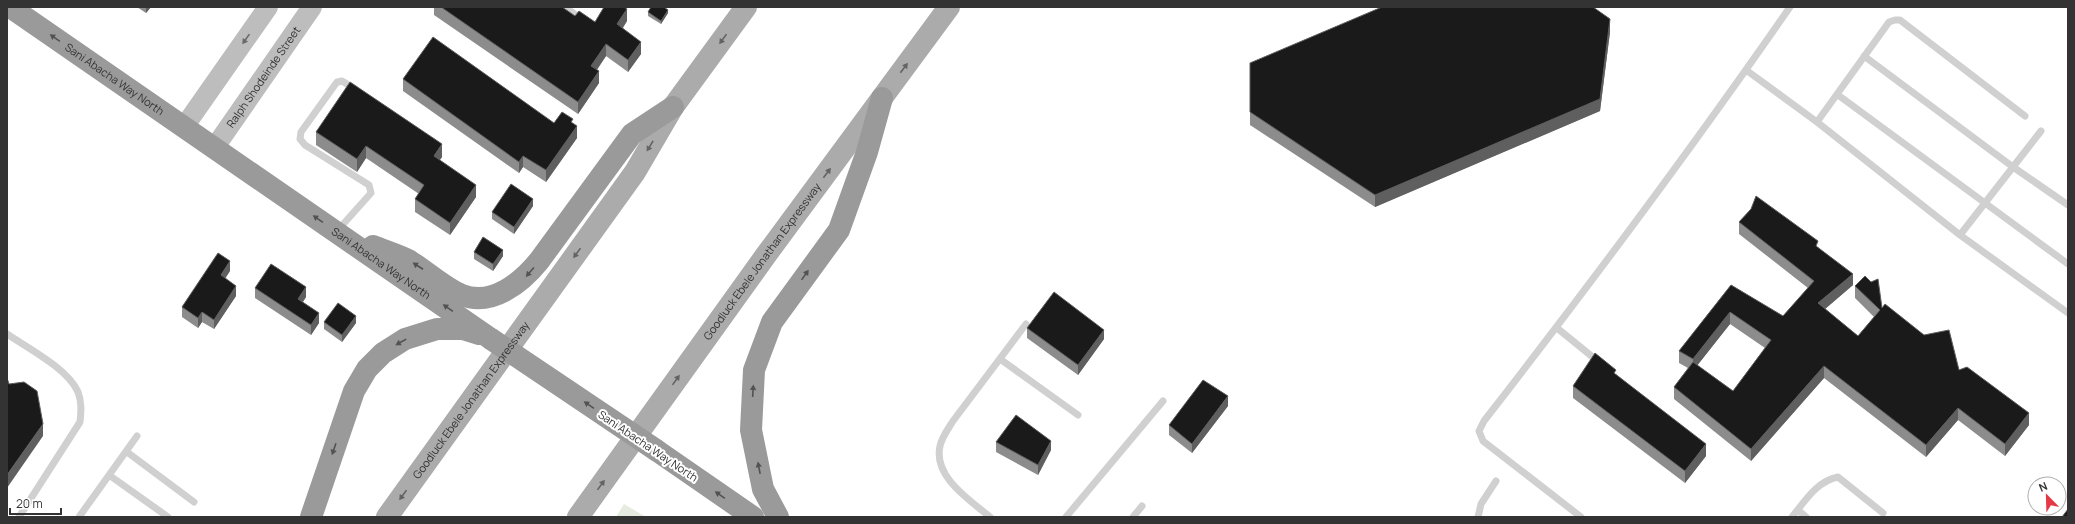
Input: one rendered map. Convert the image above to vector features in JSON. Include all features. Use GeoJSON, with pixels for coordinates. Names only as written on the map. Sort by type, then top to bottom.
{"type":"FeatureCollection","features":[{"type":"Feature","properties":{"kind":"highway","name":"Sani Abacha Way North"},"geometry":{"type":"LineString","coordinates":[[10,7],[752,517]]}},
{"type":"Feature","properties":{"kind":"highway"},"geometry":{"type":"LineString","coordinates":[[778,517],[763,488],[751,430],[754,370],[772,322],[839,230],[867,152],[882,98]]}},
{"type":"Feature","properties":{"kind":"highway"},"geometry":{"type":"LineString","coordinates":[[337,232],[409,260],[463,295],[479,297],[492,296],[508,290],[526,276],[632,134],[673,107]]}},
{"type":"Feature","properties":{"kind":"highway"},"geometry":{"type":"LineString","coordinates":[[311,517],[354,391],[367,369],[382,353],[405,340],[437,329],[463,329],[492,339]]}},
{"type":"Feature","properties":{"kind":"main road","name":"Goodluck Ebele Jonathan Expressway"},"geometry":{"type":"LineString","coordinates":[[387,517],[636,172],[673,107],[746,7]]}},
{"type":"Feature","properties":{"kind":"main road","name":"Goodluck Ebele Jonathan Expressway"},"geometry":{"type":"LineString","coordinates":[[578,517],[766,255],[949,7]]}},
{"type":"Feature","properties":{"kind":"street"},"geometry":{"type":"LineString","coordinates":[[184,127],[268,7]]}},
{"type":"Feature","properties":{"kind":"street","name":"Ralph Shodeinde Street"},"geometry":{"type":"LineString","coordinates":[[215,147],[312,7]]}},
{"type":"Feature","properties":{"kind":"lane"},"geometry":{"type":"LineString","coordinates":[[565,7],[576,14]]}},
{"type":"Feature","properties":{"kind":"lane"},"geometry":{"type":"LineString","coordinates":[[1581,517],[1484,441],[1479,431],[1484,421],[1557,328],[1746,70],[1790,7]]}},
{"type":"Feature","properties":{"kind":"lane"},"geometry":{"type":"LineString","coordinates":[[1817,122],[1838,95],[1889,22],[1895,20],[1900,20],[2025,116]]}},
{"type":"Feature","properties":{"kind":"lane"},"geometry":{"type":"LineString","coordinates":[[1864,56],[2013,167],[2068,205]]}},
{"type":"Feature","properties":{"kind":"lane"},"geometry":{"type":"LineString","coordinates":[[1746,70],[1817,122],[1960,235],[2068,313]]}},
{"type":"Feature","properties":{"kind":"lane"},"geometry":{"type":"LineString","coordinates":[[337,232],[370,193],[370,185],[304,145],[300,139],[301,132],[337,82],[342,81],[362,94]]}},
{"type":"Feature","properties":{"kind":"lane"},"geometry":{"type":"LineString","coordinates":[[1838,95],[1986,202],[2068,264]]}},
{"type":"Feature","properties":{"kind":"lane"},"geometry":{"type":"LineString","coordinates":[[1960,235],[2042,131]]}},
{"type":"Feature","properties":{"kind":"lane"},"geometry":{"type":"LineString","coordinates":[[990,517],[961,493],[948,478],[939,455],[944,436],[1026,324]]}},
{"type":"Feature","properties":{"kind":"lane"},"geometry":{"type":"LineString","coordinates":[[1557,328],[1604,366]]}},
{"type":"Feature","properties":{"kind":"lane"},"geometry":{"type":"LineString","coordinates":[[7,334],[52,364],[68,378],[78,392],[82,406],[80,422],[19,517]]}},
{"type":"Feature","properties":{"kind":"lane"},"geometry":{"type":"LineString","coordinates":[[1000,359],[1078,415]]}},
{"type":"Feature","properties":{"kind":"lane"},"geometry":{"type":"LineString","coordinates":[[1066,517],[1163,402]]}},
{"type":"Feature","properties":{"kind":"lane"},"geometry":{"type":"LineString","coordinates":[[79,517],[137,436]]}},
{"type":"Feature","properties":{"kind":"lane"},"geometry":{"type":"LineString","coordinates":[[127,452],[194,502]]}},
{"type":"Feature","properties":{"kind":"lane"},"geometry":{"type":"LineString","coordinates":[[109,475],[168,517]]}},
{"type":"Feature","properties":{"kind":"lane"},"geometry":{"type":"LineString","coordinates":[[1792,517],[1821,483],[1830,478],[1838,477],[1883,513]]}},
{"type":"Feature","properties":{"kind":"lane"},"geometry":{"type":"LineString","coordinates":[[1478,517],[1481,504],[1496,481]]}},
{"type":"Feature","properties":{"kind":"lane"},"geometry":{"type":"LineString","coordinates":[[1133,517],[1142,506]]}},
{"type":"Feature","properties":{"kind":"lane"},"geometry":{"type":"LineString","coordinates":[[1798,510],[1806,517]]}},
{"type":"Feature","properties":{"kind":"shaded area"},"geometry":{"type":"Polygon","coordinates":[[[624,504],[646,517],[616,517],[624,504]]]}},
{"type":"Feature","properties":{"kind":"building"},"geometry":{"type":"Polygon","coordinates":[[[441,7],[562,7],[575,16],[579,11],[595,22],[604,7],[624,7],[627,9],[617,24],[641,42],[628,60],[606,44],[591,66],[599,71],[578,102],[441,7]]]}},
{"type":"Feature","properties":{"kind":"building"},"geometry":{"type":"Polygon","coordinates":[[[651,7],[664,7],[668,10],[661,21],[648,12],[651,7]]]}},
{"type":"Feature","properties":{"kind":"building"},"geometry":{"type":"Polygon","coordinates":[[[1382,7],[1593,7],[1610,19],[1600,99],[1375,195],[1250,112],[1250,63],[1382,7]]]}},
{"type":"Feature","properties":{"kind":"building"},"geometry":{"type":"Polygon","coordinates":[[[433,37],[554,123],[562,112],[573,119],[571,122],[577,126],[546,170],[523,156],[519,162],[403,79],[433,37]]]}},
{"type":"Feature","properties":{"kind":"building"},"geometry":{"type":"Polygon","coordinates":[[[350,82],[442,144],[434,156],[476,185],[450,223],[415,199],[424,185],[366,146],[357,159],[316,132],[350,82]]]}},
{"type":"Feature","properties":{"kind":"building"},"geometry":{"type":"Polygon","coordinates":[[[511,184],[533,199],[514,227],[492,212],[511,184]]]}},
{"type":"Feature","properties":{"kind":"building"},"geometry":{"type":"Polygon","coordinates":[[[1756,196],[1818,241],[1816,246],[1853,274],[1818,303],[1858,336],[1880,310],[1855,286],[1865,276],[1871,282],[1878,279],[1882,308],[1885,304],[1924,335],[1949,330],[1959,370],[1967,367],[2029,413],[2005,444],[1958,408],[1926,445],[1824,366],[1751,449],[1674,387],[1693,362],[1733,391],[1771,340],[1730,312],[1693,359],[1679,351],[1731,285],[1783,316],[1814,281],[1739,222],[1751,209],[1756,196]]]}},
{"type":"Feature","properties":{"kind":"building"},"geometry":{"type":"Polygon","coordinates":[[[483,237],[503,250],[493,264],[474,252],[483,237]]]}},
{"type":"Feature","properties":{"kind":"building"},"geometry":{"type":"Polygon","coordinates":[[[218,253],[230,261],[221,275],[236,286],[214,320],[202,312],[198,318],[182,307],[218,253]]]}},
{"type":"Feature","properties":{"kind":"building"},"geometry":{"type":"Polygon","coordinates":[[[271,264],[306,287],[298,299],[319,313],[311,325],[255,288],[271,264]]]}},
{"type":"Feature","properties":{"kind":"building"},"geometry":{"type":"Polygon","coordinates":[[[1054,292],[1104,330],[1078,365],[1027,328],[1054,292]]]}},
{"type":"Feature","properties":{"kind":"building"},"geometry":{"type":"Polygon","coordinates":[[[338,303],[356,316],[342,335],[324,322],[338,303]]]}},
{"type":"Feature","properties":{"kind":"building"},"geometry":{"type":"Polygon","coordinates":[[[1595,353],[1616,370],[1614,373],[1706,444],[1685,471],[1573,386],[1595,353]]]}},
{"type":"Feature","properties":{"kind":"building"},"geometry":{"type":"Polygon","coordinates":[[[7,378],[9,384],[24,382],[37,391],[43,424],[7,475],[7,378]]]}},
{"type":"Feature","properties":{"kind":"building"},"geometry":{"type":"Polygon","coordinates":[[[1203,380],[1228,396],[1192,444],[1169,425],[1203,380]]]}},
{"type":"Feature","properties":{"kind":"building"},"geometry":{"type":"Polygon","coordinates":[[[1016,415],[1051,441],[1038,465],[996,442],[1016,415]]]}},
{"type":"Feature","properties":{"kind":"building"},"geometry":{"type":"Polygon","coordinates":[[[2068,509],[2068,517],[2062,517],[2067,516],[2068,509]]]}}]}
